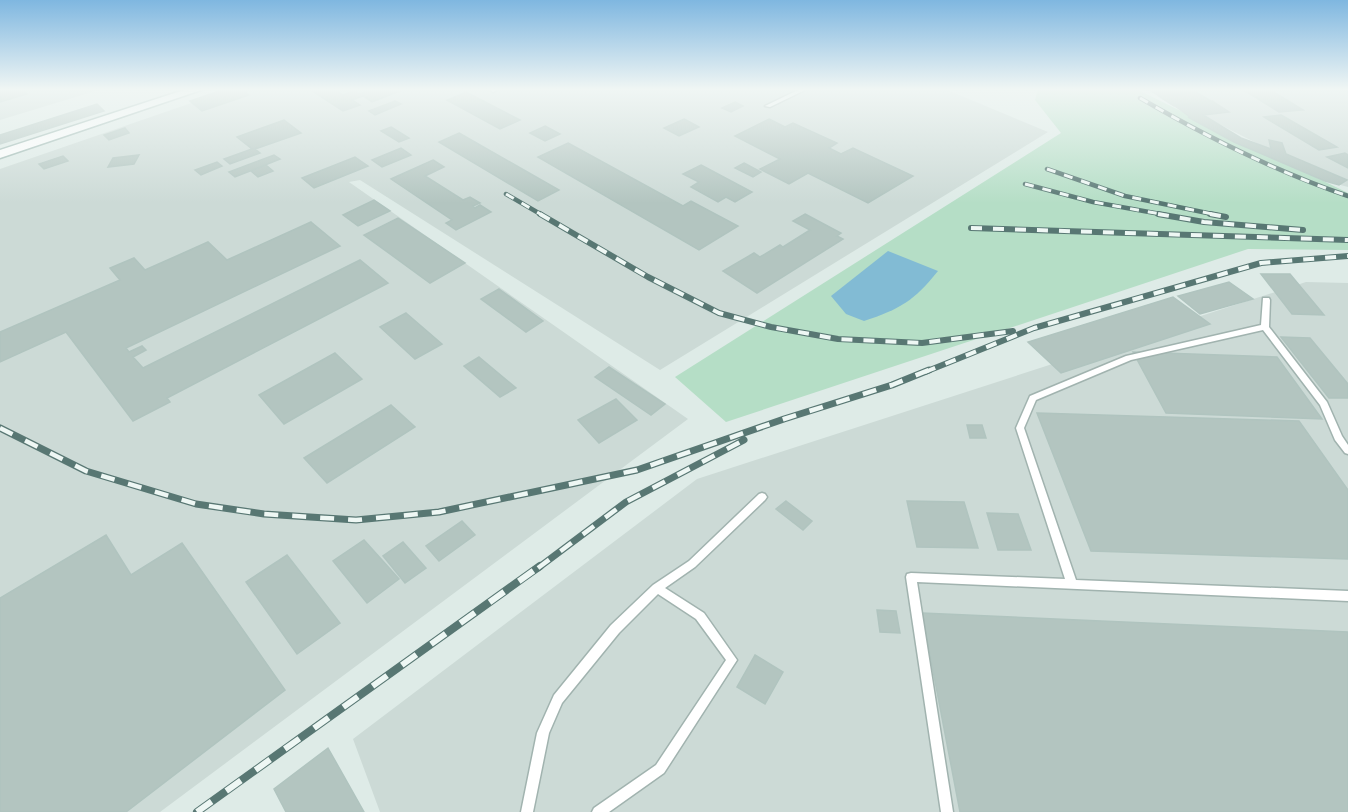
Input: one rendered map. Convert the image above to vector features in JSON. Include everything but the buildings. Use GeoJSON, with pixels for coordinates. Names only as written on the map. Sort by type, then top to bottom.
{"type":"FeatureCollection","features":[{"type":"Feature","properties":{"kind":"main road"},"geometry":{"type":"LineString","coordinates":[[0,154],[83,127]]}},
{"type":"Feature","properties":{"kind":"lane"},"geometry":{"type":"LineString","coordinates":[[1266,300],[1265,327],[1323,404],[1338,438],[1348,451]]}},
{"type":"Feature","properties":{"kind":"lane"},"geometry":{"type":"LineString","coordinates":[[1072,584],[1020,428],[1033,398],[1129,358],[1265,327]]}},
{"type":"Feature","properties":{"kind":"lane"},"geometry":{"type":"LineString","coordinates":[[528,812],[543,734],[558,699],[615,629],[657,588],[693,564],[762,497]]}},
{"type":"Feature","properties":{"kind":"lane"},"geometry":{"type":"LineString","coordinates":[[947,812],[911,577],[1348,596]]}},
{"type":"Feature","properties":{"kind":"lane"},"geometry":{"type":"LineString","coordinates":[[598,812],[660,769],[732,660],[700,616],[657,588]]}},
{"type":"Feature","properties":{"kind":"shaded area"},"geometry":{"type":"Polygon","coordinates":[[[122,127],[1036,127],[1048,132],[660,370],[360,180],[349,182],[688,419],[160,812],[0,812],[0,169],[122,127]]]}},
{"type":"Feature","properties":{"kind":"shaded area"},"geometry":{"type":"Polygon","coordinates":[[[1225,127],[1348,127],[1348,187],[1337,184],[1225,127]]]}},
{"type":"Feature","properties":{"kind":"shaded area"},"geometry":{"type":"Polygon","coordinates":[[[1306,282],[1348,283],[1348,812],[380,812],[353,739],[697,479],[1306,282]]]}},
{"type":"Feature","properties":{"kind":"green space"},"geometry":{"type":"Polygon","coordinates":[[[1056,127],[1213,127],[1348,193],[1348,250],[1248,249],[726,422],[675,377],[1061,133],[1056,127]]]}},
{"type":"Feature","properties":{"kind":"water"},"geometry":{"type":"Polygon","coordinates":[[[888,251],[938,271],[914,297],[897,308],[864,321],[846,314],[831,296],[888,251]]]}},
{"type":"Feature","properties":{"kind":"railway"},"geometry":{"type":"LineString","coordinates":[[1192,127],[1294,176],[1348,196]]}},
{"type":"Feature","properties":{"kind":"railway"},"geometry":{"type":"LineString","coordinates":[[1047,169],[1125,196],[1217,215]]}},
{"type":"Feature","properties":{"kind":"railway"},"geometry":{"type":"LineString","coordinates":[[1025,184],[1093,202],[1166,215]]}},
{"type":"Feature","properties":{"kind":"railway"},"geometry":{"type":"LineString","coordinates":[[506,194],[542,215]]}},
{"type":"Feature","properties":{"kind":"railway"},"geometry":{"type":"LineString","coordinates":[[540,214],[648,277],[719,313],[771,327],[838,339],[922,343],[1013,331]]}},
{"type":"Feature","properties":{"kind":"railway"},"geometry":{"type":"LineString","coordinates":[[1158,214],[1204,222],[1303,230]]}},
{"type":"Feature","properties":{"kind":"railway"},"geometry":{"type":"LineString","coordinates":[[1210,214],[1226,217]]}},
{"type":"Feature","properties":{"kind":"railway"},"geometry":{"type":"LineString","coordinates":[[971,228],[1348,240]]}},
{"type":"Feature","properties":{"kind":"railway"},"geometry":{"type":"LineString","coordinates":[[925,372],[1034,328],[1261,263],[1348,256]]}},
{"type":"Feature","properties":{"kind":"railway"},"geometry":{"type":"LineString","coordinates":[[0,428],[86,471],[196,504],[264,514],[356,520],[439,512],[637,470],[784,419],[892,385],[929,370]]}},
{"type":"Feature","properties":{"kind":"railway"},"geometry":{"type":"LineString","coordinates":[[538,568],[626,502],[744,440]]}},
{"type":"Feature","properties":{"kind":"railway"},"geometry":{"type":"LineString","coordinates":[[197,812],[540,566]]}}]}
